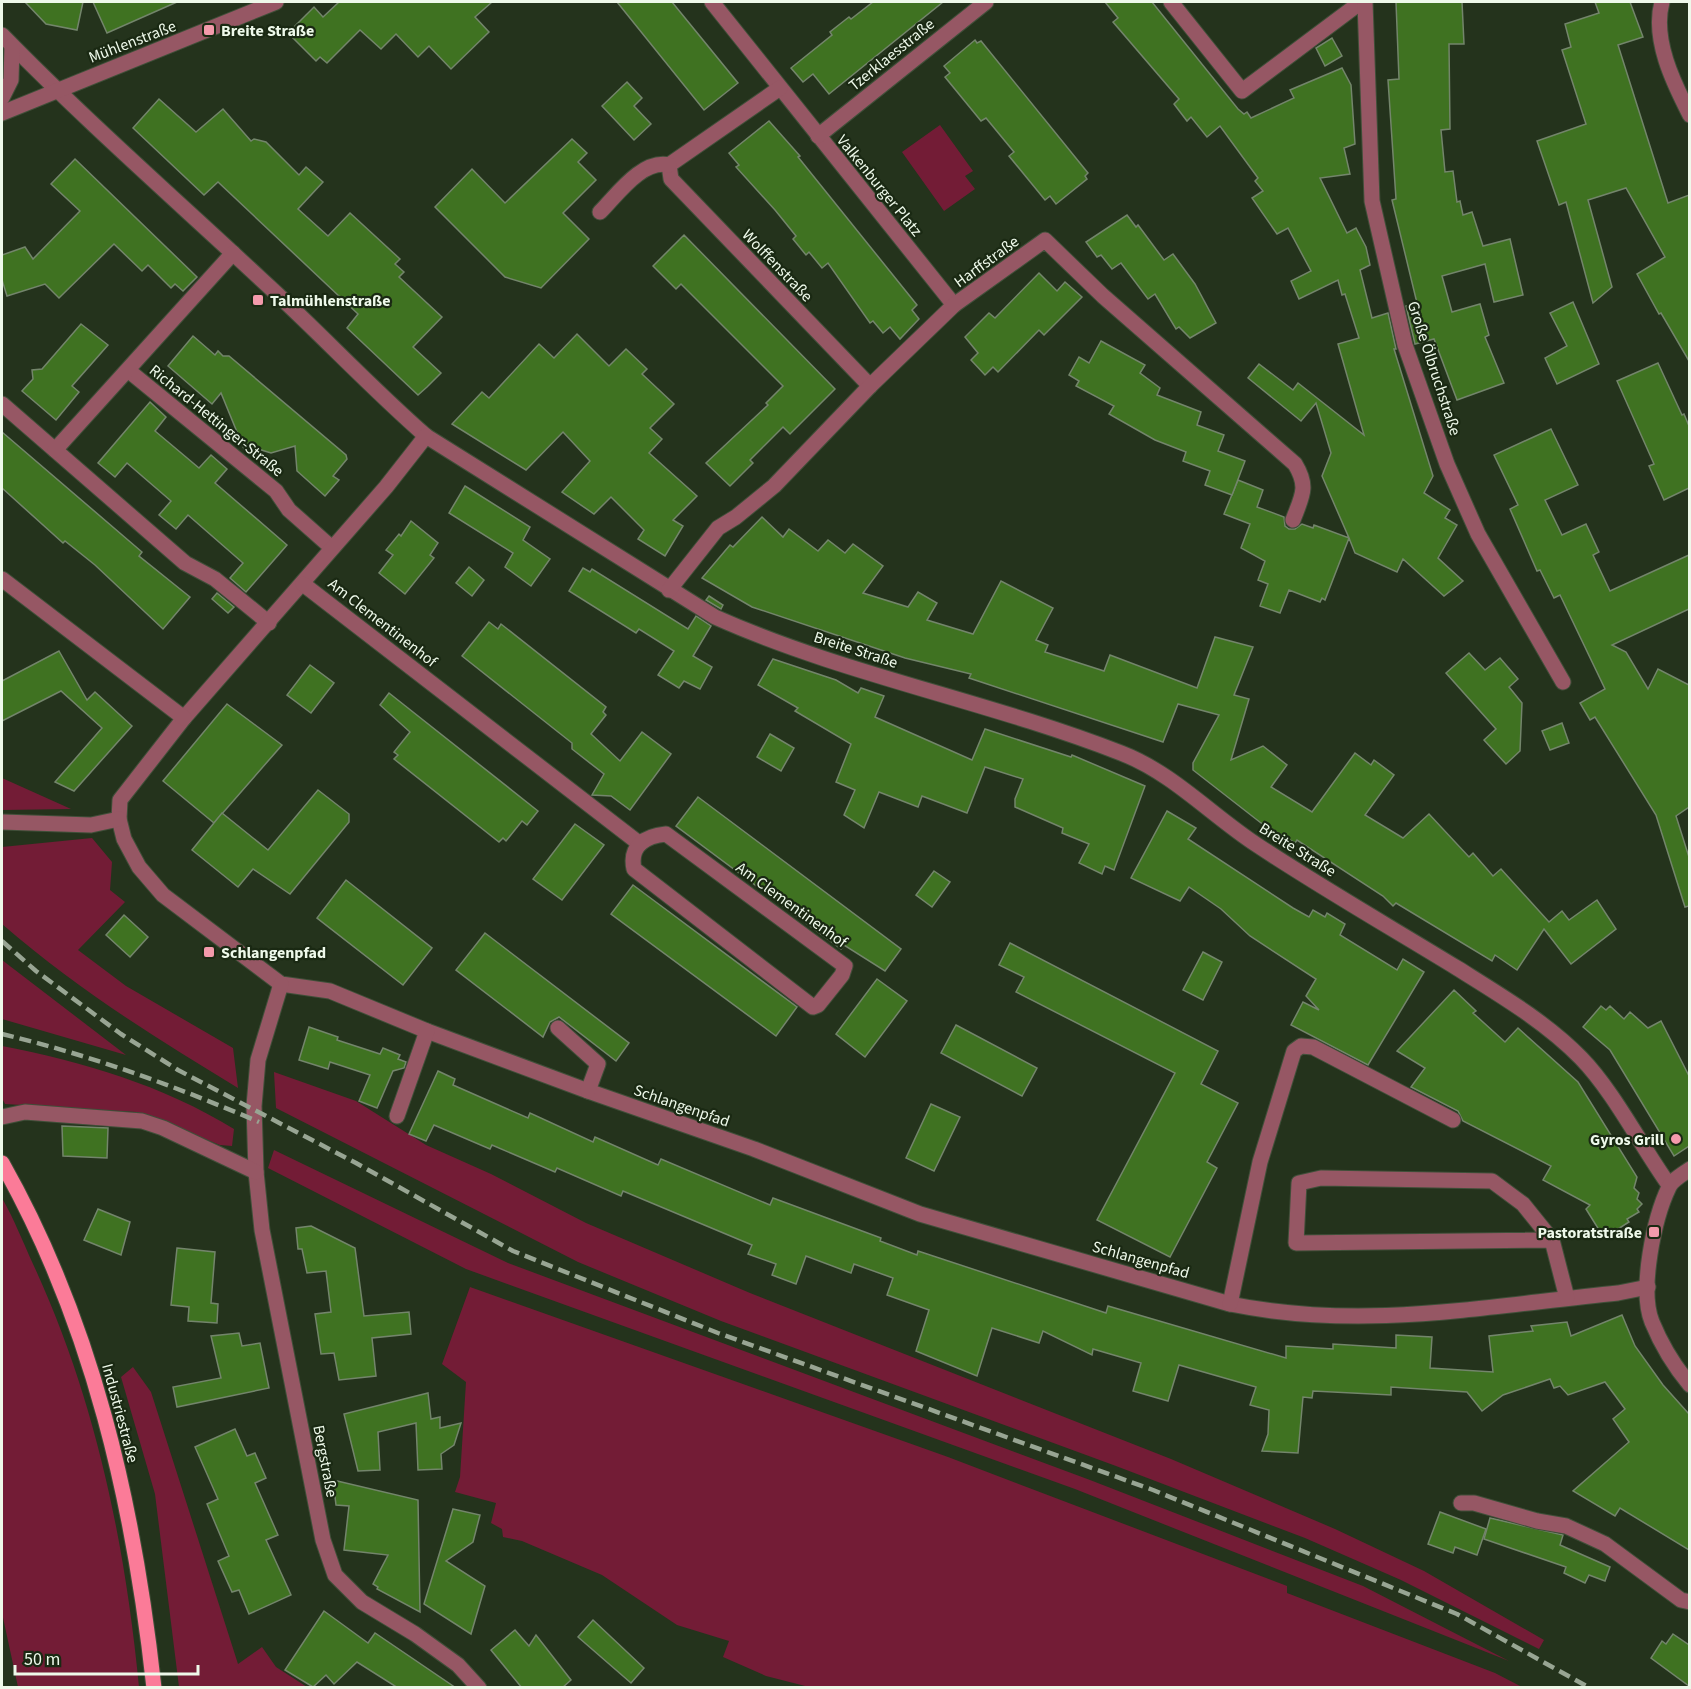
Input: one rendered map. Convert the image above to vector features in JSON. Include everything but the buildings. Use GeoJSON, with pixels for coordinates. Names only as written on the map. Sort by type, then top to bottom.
{"type":"FeatureCollection","features":[{"type":"Feature","properties":{"kind":"main road","name":"Industriestraße"},"geometry":{"type":"LineString","coordinates":[[2,1163],[51,1257],[94,1376],[126,1501],[154,1688]]}},
{"type":"Feature","properties":{"kind":"street","name":"Mühlenstraße"},"geometry":{"type":"LineString","coordinates":[[2,113],[276,2]]}},
{"type":"Feature","properties":{"kind":"street","name":"Valkenburger Platz"},"geometry":{"type":"LineString","coordinates":[[712,2],[954,305]]}},
{"type":"Feature","properties":{"kind":"street","name":"Tzerklaesstraße"},"geometry":{"type":"LineString","coordinates":[[818,136],[986,2]]}},
{"type":"Feature","properties":{"kind":"street","name":"Große Ölbruchstraße"},"geometry":{"type":"LineString","coordinates":[[1172,2],[1242,92],[1363,2]]}},
{"type":"Feature","properties":{"kind":"street","name":"Große Ölbruchstraße"},"geometry":{"type":"LineString","coordinates":[[1363,2],[1372,201],[1405,345],[1447,464],[1478,534],[1563,682]]}},
{"type":"Feature","properties":{"kind":"street"},"geometry":{"type":"LineString","coordinates":[[1662,2],[1659,14],[1659,35],[1680,97],[1689,115]]}},
{"type":"Feature","properties":{"kind":"street","name":"Breite Straße"},"geometry":{"type":"LineString","coordinates":[[7,41],[56,90],[233,253],[426,436],[669,590],[715,617],[743,630],[1081,739],[1124,754],[1174,780],[1215,816],[1258,846],[1486,987],[1550,1030],[1583,1060],[1670,1185]]}},
{"type":"Feature","properties":{"kind":"street"},"geometry":{"type":"LineString","coordinates":[[2,98],[11,80],[7,41]]}},
{"type":"Feature","properties":{"kind":"street"},"geometry":{"type":"LineString","coordinates":[[600,212],[647,168],[659,163],[669,165],[780,88]]}},
{"type":"Feature","properties":{"kind":"street","name":"Wolffenstraße"},"geometry":{"type":"LineString","coordinates":[[669,165],[671,179],[870,386]]}},
{"type":"Feature","properties":{"kind":"street","name":"Harffstraße"},"geometry":{"type":"LineString","coordinates":[[669,590],[718,528],[736,518],[774,486],[870,386],[954,305],[1045,240],[1103,296],[1295,464],[1303,476],[1305,489],[1293,520]]}},
{"type":"Feature","properties":{"kind":"street","name":"Richard-Hettinger-Straße"},"geometry":{"type":"LineString","coordinates":[[55,450],[233,253]]}},
{"type":"Feature","properties":{"kind":"street","name":"Richard-Hettinger-Straße"},"geometry":{"type":"LineString","coordinates":[[129,370],[276,491],[289,510],[332,548]]}},
{"type":"Feature","properties":{"kind":"street"},"geometry":{"type":"LineString","coordinates":[[2,404],[185,563],[215,579],[269,623]]}},
{"type":"Feature","properties":{"kind":"street"},"geometry":{"type":"LineString","coordinates":[[2,822],[91,825],[119,819],[120,800],[184,718],[386,488],[426,436]]}},
{"type":"Feature","properties":{"kind":"street"},"geometry":{"type":"LineString","coordinates":[[2,579],[184,718]]}},
{"type":"Feature","properties":{"kind":"street","name":"Am Clementinenhof"},"geometry":{"type":"LineString","coordinates":[[303,584],[640,844]]}},
{"type":"Feature","properties":{"kind":"street","name":"Schlangenpfad"},"geometry":{"type":"LineString","coordinates":[[119,819],[124,839],[139,867],[163,896],[281,984],[330,991],[427,1031],[754,1149],[920,1214],[1230,1304],[1278,1313],[1360,1317],[1422,1316],[1618,1293],[1648,1287]]}},
{"type":"Feature","properties":{"kind":"street","name":"Am Clementinenhof"},"geometry":{"type":"LineString","coordinates":[[666,834],[836,957],[845,966],[842,975],[819,1005],[813,1007],[634,869],[632,858],[640,844],[649,836],[666,834]]}},
{"type":"Feature","properties":{"kind":"street","name":"Bergstraße"},"geometry":{"type":"LineString","coordinates":[[281,984],[258,1060],[254,1106],[256,1172],[267,1253],[323,1540],[335,1575],[362,1602],[416,1634],[458,1665],[479,1688]]}},
{"type":"Feature","properties":{"kind":"street"},"geometry":{"type":"LineString","coordinates":[[558,1028],[598,1064],[588,1091]]}},
{"type":"Feature","properties":{"kind":"street"},"geometry":{"type":"LineString","coordinates":[[397,1116],[427,1031]]}},
{"type":"Feature","properties":{"kind":"street"},"geometry":{"type":"LineString","coordinates":[[1230,1304],[1260,1162],[1294,1051],[1301,1046],[1313,1047],[1453,1120]]}},
{"type":"Feature","properties":{"kind":"street"},"geometry":{"type":"LineString","coordinates":[[2,1117],[25,1112],[142,1121],[163,1128],[256,1172]]}},
{"type":"Feature","properties":{"kind":"street"},"geometry":{"type":"LineString","coordinates":[[1689,1170],[1670,1185],[1654,1232],[1648,1287],[1651,1320],[1678,1372],[1689,1385]]}},
{"type":"Feature","properties":{"kind":"street"},"geometry":{"type":"LineString","coordinates":[[1552,1240],[1296,1243],[1299,1183],[1321,1178],[1492,1181],[1523,1204],[1552,1240],[1567,1298]]}},
{"type":"Feature","properties":{"kind":"street"},"geometry":{"type":"LineString","coordinates":[[1461,1503],[1474,1503],[1537,1521],[1566,1526],[1605,1544],[1681,1600],[1689,1602]]}},
{"type":"Feature","properties":{"kind":"shaded area"},"geometry":{"type":"Polygon","coordinates":[[[940,125],[973,171],[965,176],[975,189],[944,211],[902,152],[940,125]]]}},
{"type":"Feature","properties":{"kind":"shaded area"},"geometry":{"type":"Polygon","coordinates":[[[2,778],[71,809],[2,810],[2,778]]]}},
{"type":"Feature","properties":{"kind":"shaded area"},"geometry":{"type":"Polygon","coordinates":[[[92,838],[112,862],[110,890],[125,902],[78,950],[126,986],[233,1048],[238,1088],[87,991],[2,924],[2,847],[92,838]]]}},
{"type":"Feature","properties":{"kind":"shaded area"},"geometry":{"type":"Polygon","coordinates":[[[2,960],[126,1055],[2,1019],[2,960]]]}},
{"type":"Feature","properties":{"kind":"shaded area"},"geometry":{"type":"Polygon","coordinates":[[[2,1046],[122,1077],[179,1100],[234,1129],[232,1146],[220,1145],[136,1112],[5,1104],[2,1098],[2,1046]]]}},
{"type":"Feature","properties":{"kind":"shaded area"},"geometry":{"type":"Polygon","coordinates":[[[274,1072],[356,1101],[426,1145],[491,1174],[586,1223],[750,1293],[1171,1459],[1335,1529],[1424,1571],[1544,1640],[1539,1649],[1401,1580],[1305,1538],[721,1321],[578,1262],[276,1108],[274,1072]]]}},
{"type":"Feature","properties":{"kind":"shaded area"},"geometry":{"type":"Polygon","coordinates":[[[274,1150],[508,1263],[1090,1480],[1363,1586],[1509,1661],[1075,1489],[466,1269],[268,1168],[274,1150]]]}},
{"type":"Feature","properties":{"kind":"shaded area"},"geometry":{"type":"Polygon","coordinates":[[[2,1198],[55,1314],[90,1418],[116,1525],[139,1687],[18,1687],[2,1613],[2,1198]]]}},
{"type":"Feature","properties":{"kind":"shaded area"},"geometry":{"type":"Polygon","coordinates":[[[470,1287],[948,1457],[1287,1586],[1287,1593],[1495,1673],[1522,1687],[813,1688],[766,1676],[723,1657],[729,1641],[677,1625],[602,1575],[522,1541],[503,1537],[502,1529],[491,1523],[496,1503],[455,1492],[460,1477],[466,1382],[442,1364],[470,1287]]]}},
{"type":"Feature","properties":{"kind":"shaded area"},"geometry":{"type":"Polygon","coordinates":[[[133,1367],[151,1392],[238,1664],[262,1647],[276,1667],[307,1687],[179,1687],[155,1494],[121,1377],[133,1367]]]}},
{"type":"Feature","properties":{"kind":"railway"},"geometry":{"type":"LineString","coordinates":[[2,941],[36,971],[121,1034],[178,1070],[356,1163],[513,1251],[718,1333],[1153,1490],[1457,1614],[1590,1688]]}},
{"type":"Feature","properties":{"kind":"railway"},"geometry":{"type":"LineString","coordinates":[[2,1034],[132,1072],[259,1122]]}},
{"type":"Feature","properties":{"kind":"place","name":"Breite Straße"},"geometry":{"type":"Point","coordinates":[209,30]}},
{"type":"Feature","properties":{"kind":"place","name":"Talmühlenstraße"},"geometry":{"type":"Point","coordinates":[258,300]}},
{"type":"Feature","properties":{"kind":"place","name":"Schlangenpfad"},"geometry":{"type":"Point","coordinates":[209,952]}},
{"type":"Feature","properties":{"kind":"place","name":"Gyros Grill"},"geometry":{"type":"Point","coordinates":[1676,1139]}},
{"type":"Feature","properties":{"kind":"place","name":"Pastoratstraße"},"geometry":{"type":"Point","coordinates":[1654,1232]}}]}
